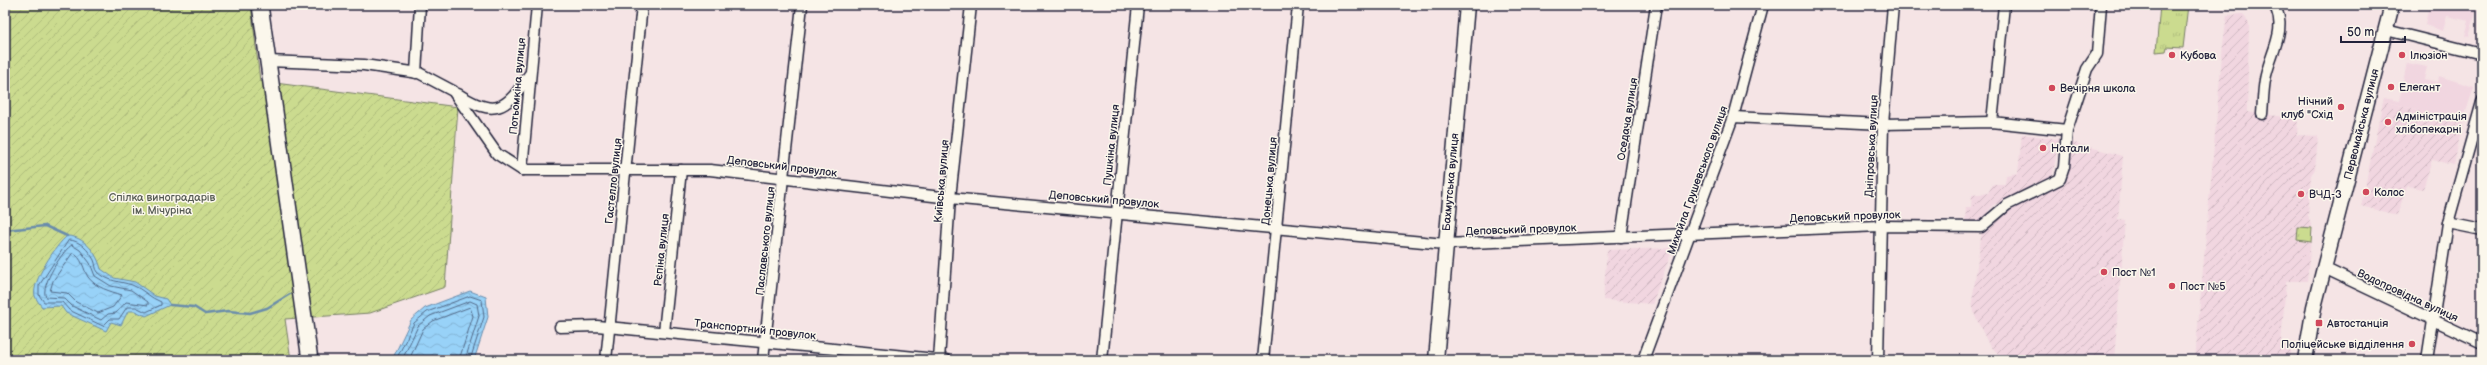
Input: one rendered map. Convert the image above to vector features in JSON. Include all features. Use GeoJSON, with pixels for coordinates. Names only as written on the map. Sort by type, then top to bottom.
{"type":"FeatureCollection","features":[{"type":"Feature","properties":{"kind":"main road"},"geometry":{"type":"LineString","coordinates":[[260,5],[310,360]]}},
{"type":"Feature","properties":{"kind":"street"},"geometry":{"type":"LineString","coordinates":[[416,73],[420,5]]}},
{"type":"Feature","properties":{"kind":"street","name":"Потьомкіна вулиця"},"geometry":{"type":"LineString","coordinates":[[522,170],[537,5]]}},
{"type":"Feature","properties":{"kind":"street","name":"Гастелло вулиця"},"geometry":{"type":"LineString","coordinates":[[606,360],[642,5]]}},
{"type":"Feature","properties":{"kind":"street","name":"Паславського вулиця"},"geometry":{"type":"LineString","coordinates":[[763,360],[802,5]]}},
{"type":"Feature","properties":{"kind":"street","name":"Київська вулиця"},"geometry":{"type":"LineString","coordinates":[[942,360],[950,198],[971,5]]}},
{"type":"Feature","properties":{"kind":"street","name":"Пушкіна вулиця"},"geometry":{"type":"LineString","coordinates":[[1102,360],[1138,5]]}},
{"type":"Feature","properties":{"kind":"street","name":"Донецька вулиця"},"geometry":{"type":"LineString","coordinates":[[1263,360],[1298,5]]}},
{"type":"Feature","properties":{"kind":"street","name":"Бахмутська вулиця"},"geometry":{"type":"LineString","coordinates":[[1436,360],[1467,5]]}},
{"type":"Feature","properties":{"kind":"street","name":"Оседача вулиця"},"geometry":{"type":"LineString","coordinates":[[1621,237],[1656,5]]}},
{"type":"Feature","properties":{"kind":"street","name":"Михайла Грушевського вулиця"},"geometry":{"type":"LineString","coordinates":[[1643,360],[1733,117],[1763,5]]}},
{"type":"Feature","properties":{"kind":"street","name":"Дніпровська вулиця"},"geometry":{"type":"LineString","coordinates":[[1878,360],[1883,124],[1893,5]]}},
{"type":"Feature","properties":{"kind":"street"},"geometry":{"type":"LineString","coordinates":[[1992,122],[2004,5]]}},
{"type":"Feature","properties":{"kind":"street"},"geometry":{"type":"LineString","coordinates":[[1733,117],[1883,124],[1992,122],[2067,130],[2087,69],[2097,54],[2101,5]]}},
{"type":"Feature","properties":{"kind":"street"},"geometry":{"type":"LineString","coordinates":[[2262,114],[2265,79],[2273,56],[2280,21],[2274,5]]}},
{"type":"Feature","properties":{"kind":"street","name":"Первомайська вулиця"},"geometry":{"type":"LineString","coordinates":[[2305,360],[2314,307],[2392,5]]}},
{"type":"Feature","properties":{"kind":"street"},"geometry":{"type":"LineString","coordinates":[[2386,30],[2482,54]]}},
{"type":"Feature","properties":{"kind":"street"},"geometry":{"type":"LineString","coordinates":[[268,61],[364,65],[416,73],[453,91],[478,107],[496,108],[515,98],[530,74]]}},
{"type":"Feature","properties":{"kind":"street"},"geometry":{"type":"LineString","coordinates":[[453,91],[497,154],[522,170]]}},
{"type":"Feature","properties":{"kind":"street"},"geometry":{"type":"LineString","coordinates":[[2427,360],[2448,223],[2482,102]]}},
{"type":"Feature","properties":{"kind":"street","name":"Деповський провулок"},"geometry":{"type":"LineString","coordinates":[[522,170],[710,170],[950,198],[1116,212],[1445,244],[1880,226],[1981,227],[2007,205],[2060,179],[2064,167],[2067,130]]}},
{"type":"Feature","properties":{"kind":"street","name":"Рєпіна вулиця"},"geometry":{"type":"LineString","coordinates":[[664,332],[681,170]]}},
{"type":"Feature","properties":{"kind":"street"},"geometry":{"type":"LineString","coordinates":[[2448,223],[2482,230]]}},
{"type":"Feature","properties":{"kind":"street","name":"Водопровідна вулиця"},"geometry":{"type":"LineString","coordinates":[[2324,268],[2482,343]]}},
{"type":"Feature","properties":{"kind":"street","name":"Транспортний провулок"},"geometry":{"type":"LineString","coordinates":[[560,327],[610,327],[942,360]]}},
{"type":"Feature","properties":{"kind":"shaded area"},"geometry":{"type":"Polygon","coordinates":[[[2429,5],[2478,5],[2469,37],[2465,36],[2469,21],[2447,16],[2443,31],[2425,25],[2429,5]]]}},
{"type":"Feature","properties":{"kind":"shaded area"},"geometry":{"type":"Polygon","coordinates":[[[2243,14],[2249,24],[2247,112],[2298,119],[2297,135],[2318,136],[2315,169],[2311,175],[2308,215],[2312,228],[2307,281],[2286,281],[2281,344],[2291,345],[2290,360],[2195,360],[2223,44],[2227,15],[2243,14]]]}},
{"type":"Feature","properties":{"kind":"shaded area"},"geometry":{"type":"Polygon","coordinates":[[[2407,63],[2427,67],[2424,79],[2438,82],[2439,76],[2474,87],[2463,121],[2383,101],[2384,98],[2399,101],[2407,63]]]}},
{"type":"Feature","properties":{"kind":"shaded area"},"geometry":{"type":"Polygon","coordinates":[[[2383,101],[2463,121],[2454,165],[2432,160],[2423,189],[2407,186],[2397,215],[2361,206],[2383,101]]]}},
{"type":"Feature","properties":{"kind":"shaded area"},"geometry":{"type":"Polygon","coordinates":[[[2022,134],[2059,139],[2052,178],[2043,183],[2034,183],[2032,187],[2027,188],[2026,193],[1993,205],[1978,225],[1965,224],[1966,207],[1971,207],[1972,195],[1988,193],[1993,184],[2005,184],[2006,175],[2018,173],[2022,134]]]}},
{"type":"Feature","properties":{"kind":"shaded area"},"geometry":{"type":"Polygon","coordinates":[[[2071,142],[2123,156],[2118,219],[2125,220],[2114,360],[2004,360],[1988,343],[1975,316],[1972,302],[1982,231],[2009,208],[2059,182],[2071,142]]]}},
{"type":"Feature","properties":{"kind":"shaded area"},"geometry":{"type":"Polygon","coordinates":[[[1673,248],[1652,304],[1603,300],[1607,250],[1673,248]]]}},
{"type":"Feature","properties":{"kind":"green space","name":"Спілка виноградарів ім. Мічуріна"},"geometry":{"type":"Polygon","coordinates":[[[5,5],[251,5],[260,81],[458,107],[445,287],[370,313],[285,319],[291,360],[5,360],[5,5]]]}},
{"type":"Feature","properties":{"kind":"green space"},"geometry":{"type":"Polygon","coordinates":[[[2160,5],[2188,5],[2183,48],[2167,47],[2166,51],[2156,52],[2160,5]]]}},
{"type":"Feature","properties":{"kind":"green space"},"geometry":{"type":"Polygon","coordinates":[[[2298,227],[2312,228],[2311,242],[2297,240],[2298,227]]]}},
{"type":"Feature","properties":{"kind":"water"},"geometry":{"type":"Polygon","coordinates":[[[67,236],[79,239],[89,246],[101,269],[114,278],[135,282],[155,296],[166,299],[170,305],[146,316],[135,311],[128,311],[121,325],[111,322],[106,331],[66,313],[61,306],[42,307],[35,296],[35,290],[40,273],[51,255],[67,236]]]}},
{"type":"Feature","properties":{"kind":"water"},"geometry":{"type":"Polygon","coordinates":[[[470,291],[486,297],[488,317],[474,360],[392,360],[411,320],[425,308],[470,291]]]}},
{"type":"Feature","properties":{"kind":"waterway"},"geometry":{"type":"LineString","coordinates":[[5,230],[45,226],[67,236]]}},
{"type":"Feature","properties":{"kind":"waterway"},"geometry":{"type":"LineString","coordinates":[[170,305],[194,307],[205,314],[228,311],[250,313],[267,308],[290,294]]}},
{"type":"Feature","properties":{"kind":"place","name":"Кубова"},"geometry":{"type":"Point","coordinates":[2172,55]}},
{"type":"Feature","properties":{"kind":"place","name":"Ілюзіон"},"geometry":{"type":"Point","coordinates":[2402,55]}},
{"type":"Feature","properties":{"kind":"place","name":"Елегант"},"geometry":{"type":"Point","coordinates":[2391,87]}},
{"type":"Feature","properties":{"kind":"place","name":"Вечірня школа"},"geometry":{"type":"Point","coordinates":[2052,88]}},
{"type":"Feature","properties":{"kind":"place","name":"Нічний клуб \"Схід"},"geometry":{"type":"Point","coordinates":[2341,107]}},
{"type":"Feature","properties":{"kind":"place","name":"Адміністрація хлібопекарні"},"geometry":{"type":"Point","coordinates":[2388,122]}},
{"type":"Feature","properties":{"kind":"place","name":"Натали"},"geometry":{"type":"Point","coordinates":[2043,148]}},
{"type":"Feature","properties":{"kind":"place","name":"Колос"},"geometry":{"type":"Point","coordinates":[2366,192]}},
{"type":"Feature","properties":{"kind":"place","name":"ВЧД-3"},"geometry":{"type":"Point","coordinates":[2301,194]}},
{"type":"Feature","properties":{"kind":"place","name":"Пост №1"},"geometry":{"type":"Point","coordinates":[2104,272]}},
{"type":"Feature","properties":{"kind":"place","name":"Пост №5"},"geometry":{"type":"Point","coordinates":[2172,286]}},
{"type":"Feature","properties":{"kind":"place","name":"Автостанція"},"geometry":{"type":"Point","coordinates":[2319,323]}},
{"type":"Feature","properties":{"kind":"place","name":"Поліцейське відділення"},"geometry":{"type":"Point","coordinates":[2412,344]}}]}
